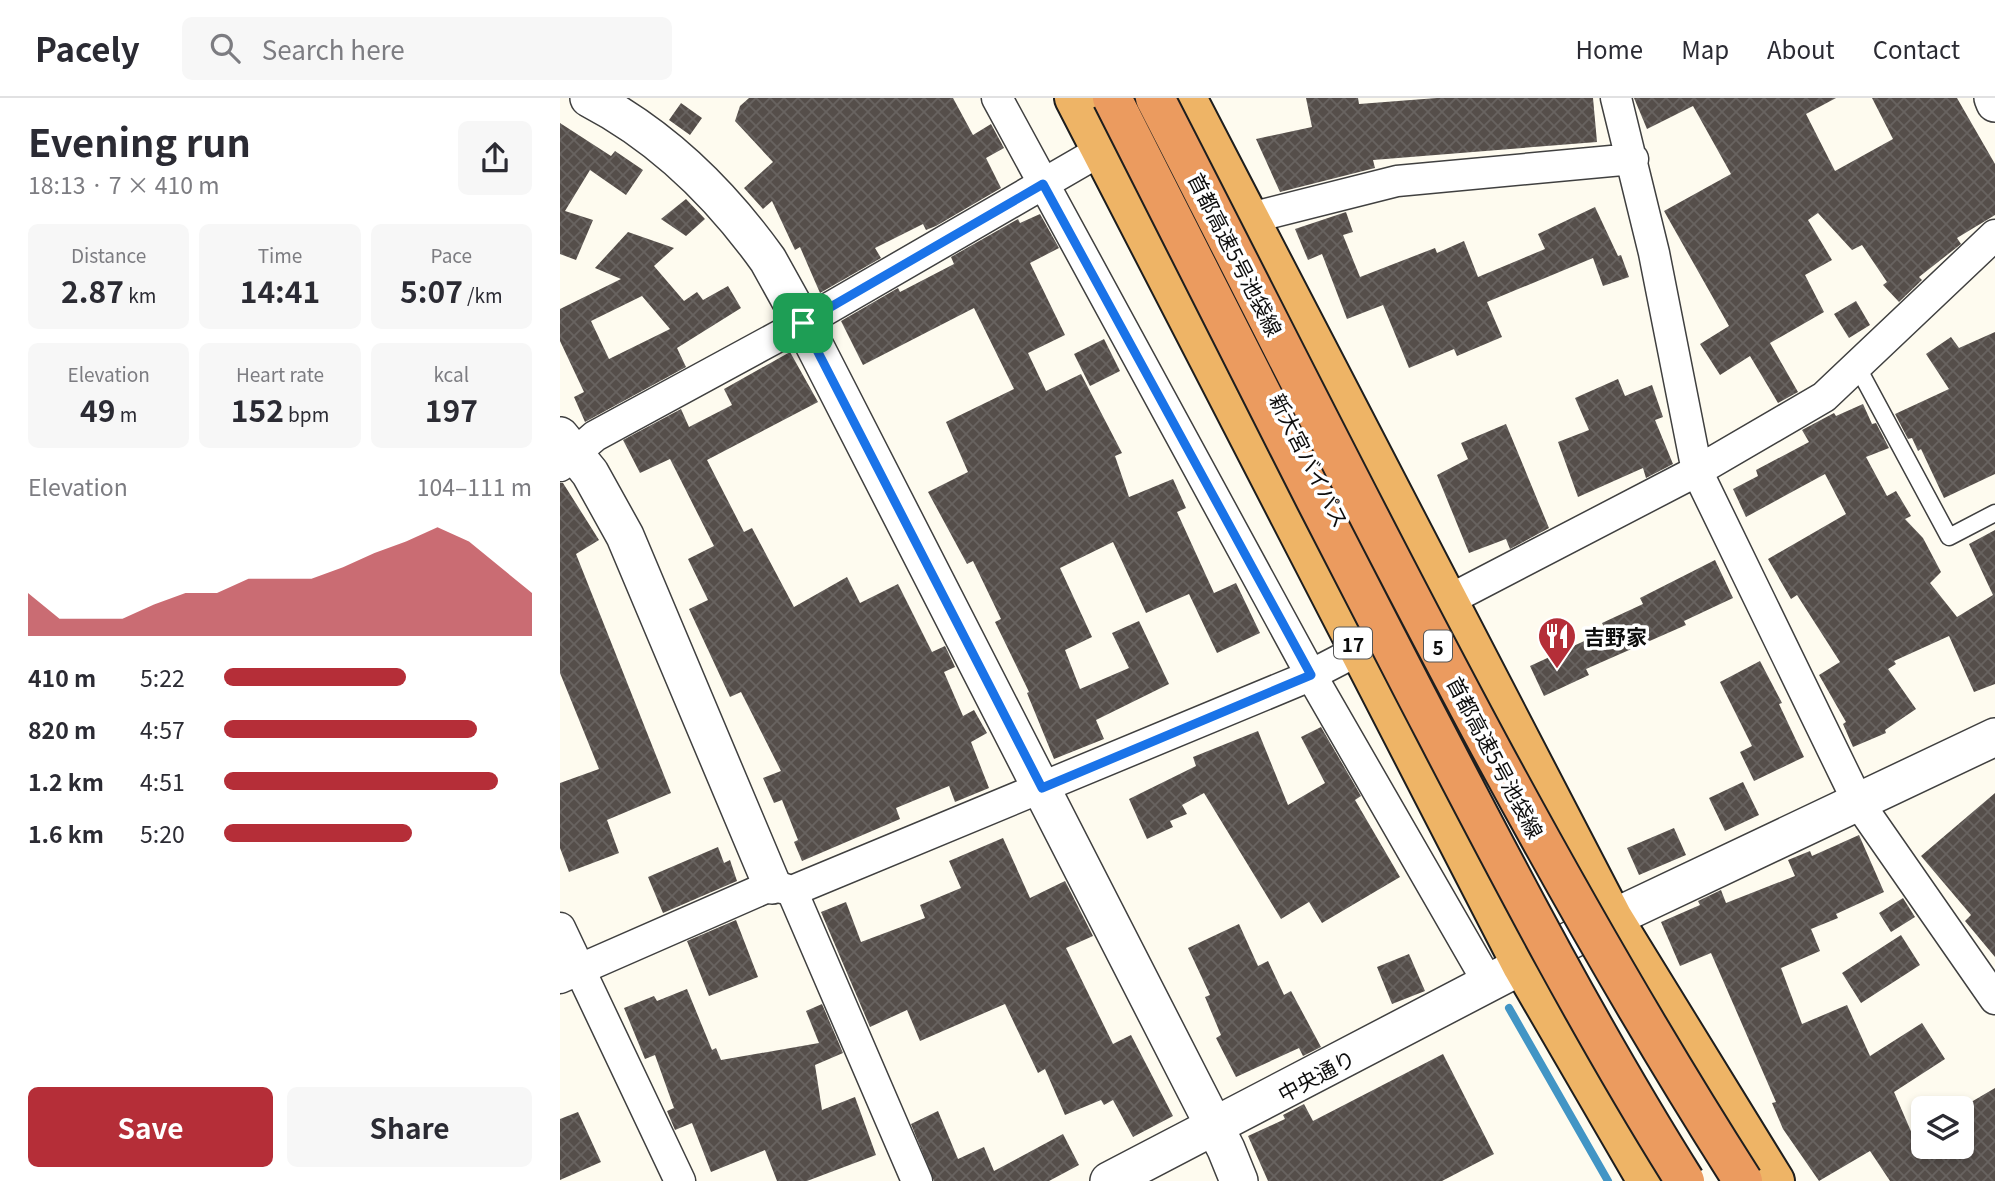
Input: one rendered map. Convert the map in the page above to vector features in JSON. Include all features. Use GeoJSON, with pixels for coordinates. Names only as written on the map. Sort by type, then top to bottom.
{"type":"FeatureCollection","features":[{"type":"Feature","properties":{"kind":"highway","name":"17"},"geometry":{"type":"LineString","coordinates":[[1074,98],[1357,651],[1522,966],[1647,1181]]}},
{"type":"Feature","properties":{"kind":"highway","name":"新大宮バイパス"},"geometry":{"type":"LineString","coordinates":[[1112,98],[1269,382],[1506,822],[1279,370],[1183,167],[1155,98]]}},
{"type":"Feature","properties":{"kind":"highway","name":"首都高速5号池袋線"},"geometry":{"type":"LineString","coordinates":[[1112,98],[1256,386],[1521,898],[1591,1023],[1685,1181]]}},
{"type":"Feature","properties":{"kind":"highway","name":"首都高速5号池袋線"},"geometry":{"type":"LineString","coordinates":[[1155,98],[1522,810],[1612,966],[1743,1181]]}},
{"type":"Feature","properties":{"kind":"highway"},"geometry":{"type":"LineString","coordinates":[[1187,98],[1613,918],[1775,1181]]}},
{"type":"Feature","properties":{"kind":"highway"},"geometry":{"type":"LineString","coordinates":[[1705,1181],[1618,1020],[1725,1181]]}},
{"type":"Feature","properties":{"kind":"street"},"geometry":{"type":"LineString","coordinates":[[589,98],[616,112],[673,153],[723,203],[768,260],[1042,788],[1215,1128],[1239,1181]]}},
{"type":"Feature","properties":{"kind":"street"},"geometry":{"type":"LineString","coordinates":[[997,98],[1311,675],[1489,984]]}},
{"type":"Feature","properties":{"kind":"street"},"geometry":{"type":"LineString","coordinates":[[1616,98],[1633,159],[1697,471],[1858,802],[1995,999]]}},
{"type":"Feature","properties":{"kind":"street"},"geometry":{"type":"LineString","coordinates":[[1993,98],[1995,103]]}},
{"type":"Feature","properties":{"kind":"street"},"geometry":{"type":"LineString","coordinates":[[917,1181],[782,888],[625,536],[602,493],[565,452],[803,323],[1100,151]]}},
{"type":"Feature","properties":{"kind":"street"},"geometry":{"type":"LineString","coordinates":[[1250,218],[1396,181],[1633,159]]}},
{"type":"Feature","properties":{"kind":"street"},"geometry":{"type":"LineString","coordinates":[[1447,601],[1697,471],[1824,397],[1995,234]]}},
{"type":"Feature","properties":{"kind":"street"},"geometry":{"type":"LineString","coordinates":[[569,974],[1042,788],[1311,675],[1357,651]]}},
{"type":"Feature","properties":{"kind":"street","name":"中央通り"},"geometry":{"type":"LineString","coordinates":[[1109,1181],[1613,918],[1995,737]]}},
{"type":"Feature","properties":{"kind":"street"},"geometry":{"type":"LineString","coordinates":[[560,928],[569,974],[680,1181]]}},
{"type":"Feature","properties":{"kind":"lane"},"geometry":{"type":"LineString","coordinates":[[1857,366],[1949,537],[1995,513]]}},
{"type":"Feature","properties":{"kind":"building"},"geometry":{"type":"Polygon","coordinates":[[[749,98],[953,98],[973,135],[991,124],[1004,148],[986,158],[1001,188],[936,226],[926,230],[923,224],[875,248],[881,258],[820,293],[800,247],[795,250],[772,201],[763,209],[744,188],[773,162],[735,121],[740,106],[749,98]]]}},
{"type":"Feature","properties":{"kind":"building"},"geometry":{"type":"Polygon","coordinates":[[[1306,98],[1358,98],[1359,104],[1437,98],[1593,98],[1597,142],[1373,160],[1375,168],[1280,192],[1256,139],[1312,127],[1306,98]]]}},
{"type":"Feature","properties":{"kind":"building"},"geometry":{"type":"Polygon","coordinates":[[[1634,98],[1836,98],[1806,114],[1835,171],[1893,139],[1872,98],[1957,98],[1995,164],[1995,215],[1957,238],[1961,244],[1919,277],[1922,280],[1899,302],[1883,285],[1887,282],[1862,245],[1852,250],[1818,213],[1808,220],[1832,260],[1805,275],[1824,312],[1770,343],[1798,392],[1778,403],[1750,356],[1720,375],[1700,344],[1729,326],[1664,211],[1731,174],[1693,106],[1647,129],[1634,98]]]}},
{"type":"Feature","properties":{"kind":"building"},"geometry":{"type":"Polygon","coordinates":[[[681,103],[702,118],[690,135],[669,120],[681,103]]]}},
{"type":"Feature","properties":{"kind":"building"},"geometry":{"type":"Polygon","coordinates":[[[560,123],[611,156],[615,151],[643,170],[626,195],[590,170],[565,211],[593,220],[576,260],[560,254],[560,123]]]}},
{"type":"Feature","properties":{"kind":"building"},"geometry":{"type":"Polygon","coordinates":[[[686,199],[705,219],[686,236],[661,219],[686,199]]]}},
{"type":"Feature","properties":{"kind":"building"},"geometry":{"type":"Polygon","coordinates":[[[1595,207],[1618,256],[1621,255],[1629,277],[1603,286],[1593,258],[1487,302],[1502,337],[1457,356],[1454,349],[1409,368],[1383,305],[1347,319],[1322,254],[1308,260],[1295,229],[1346,212],[1353,232],[1343,235],[1360,277],[1435,248],[1437,253],[1464,241],[1478,277],[1545,249],[1538,234],[1595,207]]]}},
{"type":"Feature","properties":{"kind":"building"},"geometry":{"type":"Polygon","coordinates":[[[1040,214],[1059,248],[1030,263],[1065,335],[1028,353],[1046,391],[1081,374],[1122,453],[1115,456],[1129,497],[1173,479],[1186,508],[1177,512],[1214,593],[1236,583],[1260,633],[1217,653],[1189,594],[1146,613],[1113,542],[1060,568],[1092,637],[1065,650],[1080,689],[1129,668],[1112,633],[1139,621],[1169,684],[1096,720],[1104,739],[1054,759],[1027,693],[1029,692],[995,622],[1001,619],[973,561],[967,564],[928,492],[968,472],[946,422],[1014,389],[974,308],[863,365],[841,321],[898,288],[900,292],[954,264],[951,257],[1018,219],[1020,223],[1040,214]]]}},
{"type":"Feature","properties":{"kind":"building"},"geometry":{"type":"Polygon","coordinates":[[[628,232],[674,248],[654,266],[684,301],[697,292],[703,300],[728,286],[741,308],[677,348],[686,367],[585,422],[574,397],[584,392],[560,341],[560,309],[621,279],[595,268],[628,232]],[[642,296],[591,321],[609,359],[670,329],[642,296]]]}},
{"type":"Feature","properties":{"kind":"building"},"geometry":{"type":"Polygon","coordinates":[[[1856,301],[1870,325],[1849,338],[1834,314],[1856,301]]]}},
{"type":"Feature","properties":{"kind":"building"},"geometry":{"type":"Polygon","coordinates":[[[1995,332],[1995,474],[1944,498],[1921,449],[1918,451],[1912,438],[1908,439],[1895,414],[1949,389],[1926,354],[1951,337],[1959,348],[1995,332]]]}},
{"type":"Feature","properties":{"kind":"building"},"geometry":{"type":"Polygon","coordinates":[[[1104,339],[1120,371],[1090,386],[1074,354],[1104,339]]]}},
{"type":"Feature","properties":{"kind":"building"},"geometry":{"type":"Polygon","coordinates":[[[790,352],[818,402],[707,460],[744,532],[752,528],[794,607],[847,577],[860,603],[898,584],[932,652],[945,646],[947,650],[955,667],[944,672],[963,716],[974,710],[987,733],[971,742],[989,788],[955,802],[949,786],[896,808],[900,819],[802,861],[794,842],[798,840],[782,800],[774,803],[763,778],[781,771],[741,692],[730,697],[689,609],[708,600],[688,559],[714,546],[670,459],[640,473],[623,440],[681,409],[689,427],[732,405],[724,389],[790,352]]]}},
{"type":"Feature","properties":{"kind":"building"},"geometry":{"type":"Polygon","coordinates":[[[1618,379],[1625,396],[1652,385],[1663,417],[1655,420],[1673,464],[1646,478],[1643,468],[1578,497],[1558,442],[1589,430],[1575,398],[1618,379]]]}},
{"type":"Feature","properties":{"kind":"building"},"geometry":{"type":"Polygon","coordinates":[[[1863,404],[1872,424],[1876,423],[1889,448],[1866,457],[1887,496],[1896,491],[1911,516],[1905,519],[1923,538],[1941,572],[1930,583],[1957,617],[1993,595],[1969,544],[1995,530],[1995,684],[1974,692],[1949,636],[1894,661],[1896,664],[1888,669],[1916,709],[1885,730],[1886,733],[1853,747],[1843,724],[1846,722],[1819,675],[1840,662],[1797,595],[1791,599],[1768,559],[1846,514],[1825,474],[1746,517],[1733,489],[1758,476],[1756,470],[1809,442],[1802,430],[1834,413],[1836,416],[1863,404]]]}},
{"type":"Feature","properties":{"kind":"building"},"geometry":{"type":"Polygon","coordinates":[[[1506,424],[1549,528],[1510,549],[1506,539],[1469,553],[1437,475],[1468,459],[1461,443],[1506,424]]]}},
{"type":"Feature","properties":{"kind":"building"},"geometry":{"type":"Polygon","coordinates":[[[560,483],[563,483],[599,540],[576,554],[671,793],[607,820],[619,853],[569,872],[560,848],[560,783],[599,769],[560,673],[560,483]]]}},
{"type":"Feature","properties":{"kind":"building"},"geometry":{"type":"Polygon","coordinates":[[[1715,560],[1733,598],[1684,621],[1686,625],[1586,669],[1589,675],[1544,696],[1530,666],[1606,631],[1602,623],[1643,604],[1640,598],[1715,560]]]}},
{"type":"Feature","properties":{"kind":"building"},"geometry":{"type":"Polygon","coordinates":[[[1760,661],[1782,703],[1779,704],[1804,757],[1754,781],[1740,752],[1752,746],[1720,682],[1760,661]]]}},
{"type":"Feature","properties":{"kind":"building"},"geometry":{"type":"Polygon","coordinates":[[[1321,727],[1361,796],[1355,800],[1400,877],[1322,923],[1309,902],[1281,919],[1204,793],[1182,805],[1187,814],[1170,821],[1173,827],[1147,839],[1129,799],[1196,766],[1193,757],[1258,731],[1288,805],[1325,783],[1301,737],[1321,727]]]}},
{"type":"Feature","properties":{"kind":"building"},"geometry":{"type":"Polygon","coordinates":[[[1743,782],[1759,815],[1725,831],[1709,798],[1743,782]]]}},
{"type":"Feature","properties":{"kind":"building"},"geometry":{"type":"Polygon","coordinates":[[[1995,793],[1995,957],[1965,921],[1971,915],[1921,856],[1995,793]]]}},
{"type":"Feature","properties":{"kind":"building"},"geometry":{"type":"Polygon","coordinates":[[[1674,828],[1686,855],[1639,875],[1627,848],[1674,828]]]}},
{"type":"Feature","properties":{"kind":"building"},"geometry":{"type":"Polygon","coordinates":[[[1859,835],[1884,892],[1836,914],[1838,918],[1811,929],[1820,951],[1781,968],[1802,1024],[1847,1005],[1870,1056],[1922,1023],[1945,1059],[1894,1092],[1911,1131],[1911,1159],[1974,1159],[1974,1100],[1995,1088],[1995,1181],[1890,1181],[1870,1151],[1819,1181],[1783,1129],[1772,1103],[1776,1102],[1711,953],[1680,966],[1661,922],[1700,905],[1698,901],[1721,890],[1726,903],[1795,876],[1788,860],[1810,851],[1812,856],[1859,835]]]}},
{"type":"Feature","properties":{"kind":"building"},"geometry":{"type":"Polygon","coordinates":[[[1003,838],[1030,898],[1065,881],[1093,936],[1066,948],[1113,1044],[1131,1035],[1173,1116],[1133,1137],[1113,1100],[1104,1105],[1101,1100],[1065,1115],[1045,1069],[1038,1073],[1005,1004],[920,1041],[907,1010],[870,1027],[821,912],[846,902],[861,942],[925,918],[920,905],[961,888],[949,861],[1003,838]]]}},
{"type":"Feature","properties":{"kind":"building"},"geometry":{"type":"Polygon","coordinates":[[[718,847],[724,863],[730,860],[737,881],[663,913],[648,877],[718,847]]]}},
{"type":"Feature","properties":{"kind":"building"},"geometry":{"type":"Polygon","coordinates":[[[1903,898],[1915,917],[1891,932],[1879,913],[1903,898]]]}},
{"type":"Feature","properties":{"kind":"building"},"geometry":{"type":"Polygon","coordinates":[[[736,920],[758,977],[709,996],[687,941],[736,920]]]}},
{"type":"Feature","properties":{"kind":"building"},"geometry":{"type":"Polygon","coordinates":[[[1239,924],[1258,966],[1268,961],[1284,995],[1291,991],[1321,1047],[1303,1056],[1299,1048],[1236,1077],[1216,1038],[1221,1035],[1205,997],[1210,995],[1188,948],[1239,924]]]}},
{"type":"Feature","properties":{"kind":"building"},"geometry":{"type":"Polygon","coordinates":[[[1901,935],[1920,965],[1861,1003],[1842,973],[1901,935]]]}},
{"type":"Feature","properties":{"kind":"building"},"geometry":{"type":"Polygon","coordinates":[[[1409,954],[1425,991],[1392,1004],[1377,967],[1409,954]]]}},
{"type":"Feature","properties":{"kind":"building"},"geometry":{"type":"Polygon","coordinates":[[[687,989],[712,1050],[716,1048],[721,1060],[819,1043],[806,1011],[822,1004],[843,1053],[815,1065],[822,1110],[855,1097],[876,1155],[807,1181],[777,1181],[765,1150],[711,1172],[692,1123],[675,1130],[667,1111],[674,1108],[655,1055],[645,1059],[624,1008],[654,996],[657,1001],[687,989]]]}},
{"type":"Feature","properties":{"kind":"building"},"geometry":{"type":"Polygon","coordinates":[[[1443,1054],[1494,1154],[1442,1181],[1268,1181],[1248,1136],[1285,1119],[1283,1115],[1304,1104],[1313,1121],[1443,1054]]]}},
{"type":"Feature","properties":{"kind":"building"},"geometry":{"type":"Polygon","coordinates":[[[938,1111],[958,1159],[984,1147],[994,1171],[1063,1134],[1079,1165],[1049,1181],[934,1181],[911,1124],[938,1111]]]}},
{"type":"Feature","properties":{"kind":"building"},"geometry":{"type":"Polygon","coordinates":[[[578,1112],[601,1162],[560,1180],[560,1119],[578,1112]]]}},
{"type":"Feature","properties":{"kind":"waterway"},"geometry":{"type":"LineString","coordinates":[[1509,1008],[1608,1181]]}},
{"type":"Feature","properties":{"kind":"place","name":"吉野家"},"geometry":{"type":"Point","coordinates":[1557,670]}},
{"type":"Feature","properties":{"kind":"route"},"geometry":{"type":"LineString","coordinates":[[1043,184],[1311,675],[1042,788],[803,323],[1043,184]]}}]}
